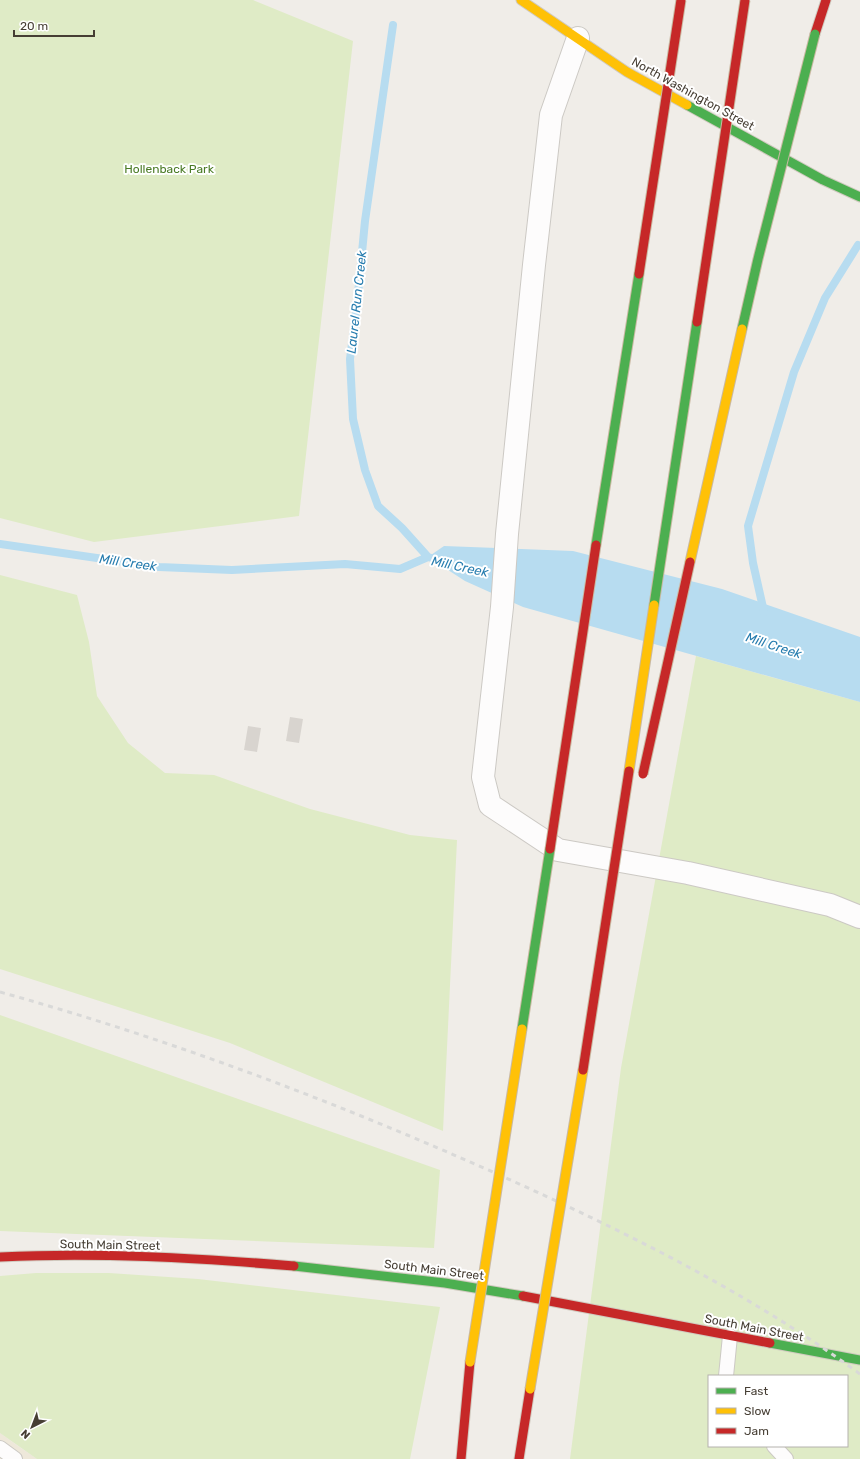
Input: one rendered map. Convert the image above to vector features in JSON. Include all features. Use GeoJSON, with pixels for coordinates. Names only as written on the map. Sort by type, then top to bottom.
{"type":"FeatureCollection","features":[{"type":"Feature","properties":{"kind":"main road","name":"North Washington Street"},"geometry":{"type":"LineString","coordinates":[[521,0],[628,72],[823,180],[860,196]]}},
{"type":"Feature","properties":{"kind":"main road"},"geometry":{"type":"LineString","coordinates":[[454,1459],[681,0]]}},
{"type":"Feature","properties":{"kind":"main road"},"geometry":{"type":"LineString","coordinates":[[519,1459],[601,958],[745,0]]}},
{"type":"Feature","properties":{"kind":"main road"},"geometry":{"type":"LineString","coordinates":[[641,780],[758,258],[815,34],[826,0]]}},
{"type":"Feature","properties":{"kind":"main road"},"geometry":{"type":"LineString","coordinates":[[601,958],[629,834]]}},
{"type":"Feature","properties":{"kind":"main road","name":"South Main Street"},"geometry":{"type":"LineString","coordinates":[[0,1257],[119,1255],[315,1267],[483,1288],[860,1360]]}},
{"type":"Feature","properties":{"kind":"main road"},"geometry":{"type":"LineString","coordinates":[[461,1459],[466,1382]]}},
{"type":"Feature","properties":{"kind":"main road"},"geometry":{"type":"LineString","coordinates":[[525,1459],[530,1389]]}},
{"type":"Feature","properties":{"kind":"street"},"geometry":{"type":"LineString","coordinates":[[578,38],[551,115],[507,534],[502,607],[483,777],[490,805],[558,850],[688,873],[830,905],[860,917]]}},
{"type":"Feature","properties":{"kind":"lane"},"geometry":{"type":"LineString","coordinates":[[726,1375],[730,1336]]}},
{"type":"Feature","properties":{"kind":"lane"},"geometry":{"type":"LineString","coordinates":[[775,1447],[786,1459]]}},
{"type":"Feature","properties":{"kind":"lane"},"geometry":{"type":"LineString","coordinates":[[0,1448],[15,1459]]}},
{"type":"Feature","properties":{"kind":"shaded area"},"geometry":{"type":"Polygon","coordinates":[[[0,1433],[15,1444],[37,1459],[0,1459],[0,1433]]]}},
{"type":"Feature","properties":{"kind":"green space","name":"Hollenback Park"},"geometry":{"type":"Polygon","coordinates":[[[0,0],[253,0],[353,41],[299,516],[94,542],[0,518],[0,0]]]}},
{"type":"Feature","properties":{"kind":"green space"},"geometry":{"type":"Polygon","coordinates":[[[0,575],[77,595],[89,642],[97,696],[128,743],[165,773],[214,775],[310,809],[410,835],[457,840],[443,1131],[230,1043],[0,969],[0,575]]]}},
{"type":"Feature","properties":{"kind":"green space"},"geometry":{"type":"Polygon","coordinates":[[[696,656],[860,702],[860,1459],[570,1459],[621,1068],[696,656]]]}},
{"type":"Feature","properties":{"kind":"green space"},"geometry":{"type":"Polygon","coordinates":[[[0,1015],[440,1170],[434,1248],[0,1231],[0,1015]]]}},
{"type":"Feature","properties":{"kind":"green space"},"geometry":{"type":"Polygon","coordinates":[[[36,1273],[109,1273],[198,1279],[440,1307],[410,1459],[37,1459],[0,1433],[0,1276],[36,1273]]]}},
{"type":"Feature","properties":{"kind":"water"},"geometry":{"type":"Polygon","coordinates":[[[444,546],[573,551],[722,589],[860,637],[860,702],[523,607],[465,581],[428,557],[444,546]]]}},
{"type":"Feature","properties":{"kind":"building"},"geometry":{"type":"Polygon","coordinates":[[[290,717],[303,719],[299,743],[286,741],[290,717]]]}},
{"type":"Feature","properties":{"kind":"building"},"geometry":{"type":"Polygon","coordinates":[[[248,726],[261,728],[257,752],[244,750],[248,726]]]}},
{"type":"Feature","properties":{"kind":"waterway","name":"Laurel Run Creek"},"geometry":{"type":"LineString","coordinates":[[393,25],[365,221],[350,359],[353,419],[365,470],[378,506],[402,528],[428,557]]}},
{"type":"Feature","properties":{"kind":"waterway"},"geometry":{"type":"LineString","coordinates":[[764,612],[753,563],[748,526],[794,372],[825,298],[858,245]]}},
{"type":"Feature","properties":{"kind":"waterway","name":"Mill Creek"},"geometry":{"type":"LineString","coordinates":[[0,544],[159,567],[232,570],[345,564],[400,569],[428,557],[439,560]]}},
{"type":"Feature","properties":{"kind":"railway"},"geometry":{"type":"LineString","coordinates":[[0,992],[124,1029],[307,1094],[486,1169],[631,1237],[679,1262],[771,1315],[816,1343],[860,1374]]}},
{"type":"Feature","properties":{"kind":"traffic: fast"},"geometry":{"type":"LineString","coordinates":[[742,329],[758,259],[815,34]]}},
{"type":"Feature","properties":{"kind":"traffic: fast"},"geometry":{"type":"LineString","coordinates":[[687,105],[823,180],[860,197]]}},
{"type":"Feature","properties":{"kind":"traffic: fast"},"geometry":{"type":"LineString","coordinates":[[596,545],[639,274]]}},
{"type":"Feature","properties":{"kind":"traffic: fast"},"geometry":{"type":"LineString","coordinates":[[654,605],[697,322]]}},
{"type":"Feature","properties":{"kind":"traffic: fast"},"geometry":{"type":"LineString","coordinates":[[522,1029],[550,849]]}},
{"type":"Feature","properties":{"kind":"traffic: fast"},"geometry":{"type":"LineString","coordinates":[[294,1266],[445,1283],[523,1296]]}},
{"type":"Feature","properties":{"kind":"traffic: fast"},"geometry":{"type":"LineString","coordinates":[[770,1343],[860,1360]]}},
{"type":"Feature","properties":{"kind":"traffic: slow"},"geometry":{"type":"LineString","coordinates":[[521,0],[627,72],[687,105]]}},
{"type":"Feature","properties":{"kind":"traffic: slow"},"geometry":{"type":"LineString","coordinates":[[690,562],[742,329]]}},
{"type":"Feature","properties":{"kind":"traffic: slow"},"geometry":{"type":"LineString","coordinates":[[629,771],[654,605]]}},
{"type":"Feature","properties":{"kind":"traffic: slow"},"geometry":{"type":"LineString","coordinates":[[470,1362],[522,1029]]}},
{"type":"Feature","properties":{"kind":"traffic: slow"},"geometry":{"type":"LineString","coordinates":[[530,1389],[583,1070]]}},
{"type":"Feature","properties":{"kind":"traffic: jam"},"geometry":{"type":"LineString","coordinates":[[639,274],[681,0]]}},
{"type":"Feature","properties":{"kind":"traffic: jam"},"geometry":{"type":"LineString","coordinates":[[697,322],[745,0]]}},
{"type":"Feature","properties":{"kind":"traffic: jam"},"geometry":{"type":"LineString","coordinates":[[815,34],[826,0]]}},
{"type":"Feature","properties":{"kind":"traffic: jam"},"geometry":{"type":"LineString","coordinates":[[550,849],[596,545]]}},
{"type":"Feature","properties":{"kind":"traffic: jam"},"geometry":{"type":"LineString","coordinates":[[643,774],[690,562]]}},
{"type":"Feature","properties":{"kind":"traffic: jam"},"geometry":{"type":"LineString","coordinates":[[583,1070],[629,771]]}},
{"type":"Feature","properties":{"kind":"traffic: jam"},"geometry":{"type":"LineString","coordinates":[[0,1257],[74,1255],[147,1257],[294,1266]]}},
{"type":"Feature","properties":{"kind":"traffic: jam"},"geometry":{"type":"LineString","coordinates":[[523,1296],[770,1343]]}},
{"type":"Feature","properties":{"kind":"traffic: jam"},"geometry":{"type":"LineString","coordinates":[[461,1459],[470,1362]]}},
{"type":"Feature","properties":{"kind":"traffic: jam"},"geometry":{"type":"LineString","coordinates":[[519,1459],[530,1389]]}}]}
